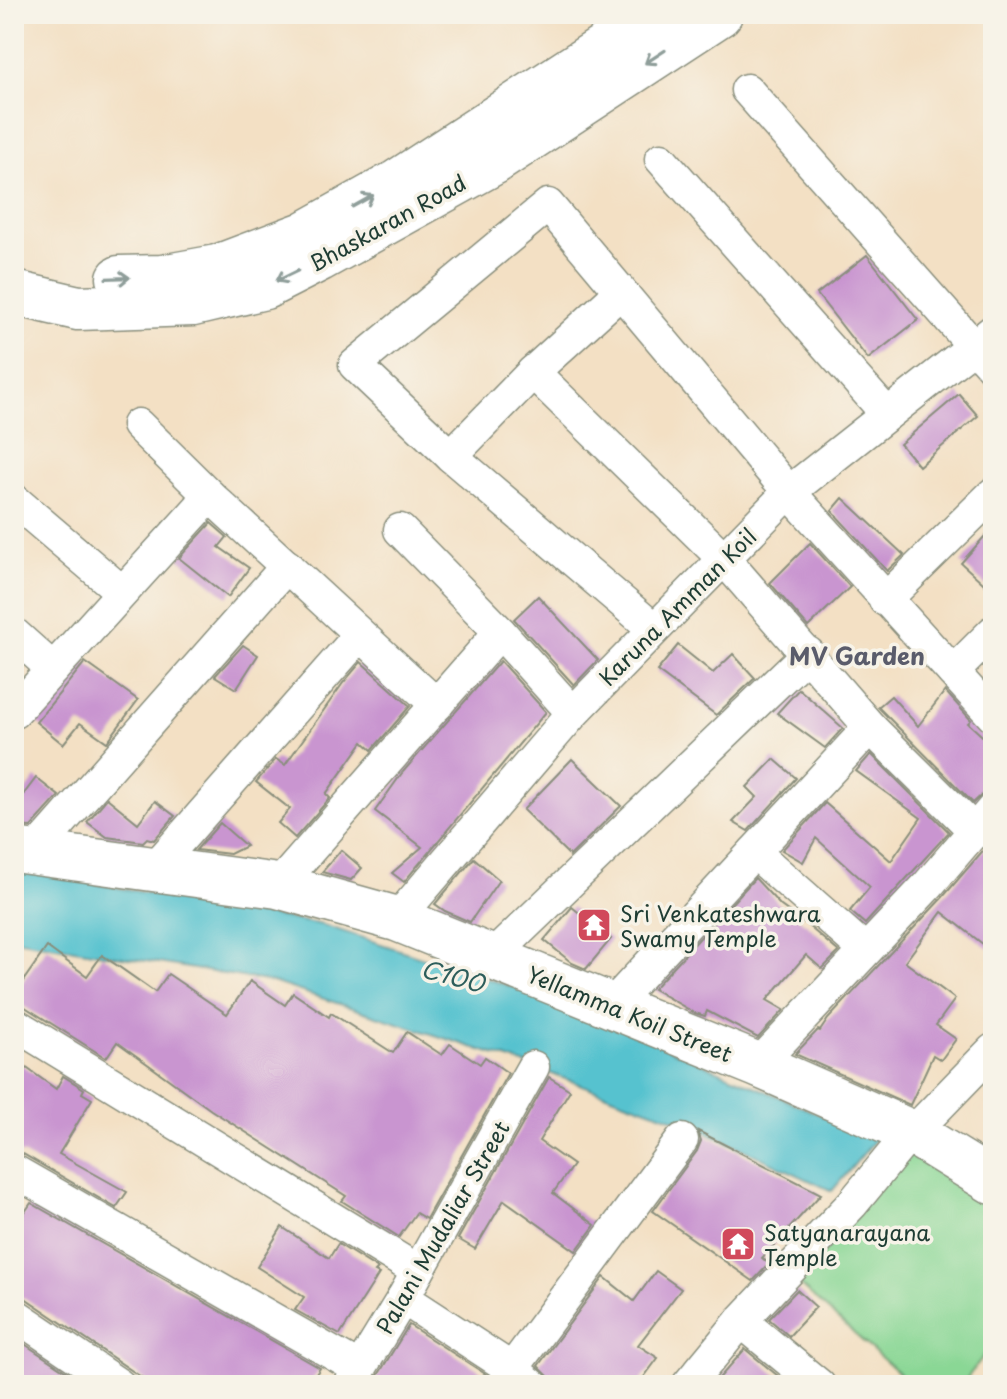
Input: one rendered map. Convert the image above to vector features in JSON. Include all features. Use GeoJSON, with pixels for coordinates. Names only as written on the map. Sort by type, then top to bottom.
{"type":"FeatureCollection","features":[{"type":"Feature","properties":{"kind":"main road","name":"Bhaskaran Road"},"geometry":{"type":"LineString","coordinates":[[14,264],[75,279],[162,277],[217,267],[304,234],[397,182],[655,14]]}},
{"type":"Feature","properties":{"kind":"main road","name":"Bhaskaran Road"},"geometry":{"type":"LineString","coordinates":[[14,293],[78,308],[193,304],[265,287],[493,163],[720,14]]}},
{"type":"Feature","properties":{"kind":"main road","name":"Yellamma Koil Street"},"geometry":{"type":"LineString","coordinates":[[23,852],[278,886],[397,919],[758,1065],[993,1182]]}},
{"type":"Feature","properties":{"kind":"street"},"geometry":{"type":"LineString","coordinates":[[747,90],[986,349]]}},
{"type":"Feature","properties":{"kind":"street"},"geometry":{"type":"LineString","coordinates":[[661,159],[887,414]]}},
{"type":"Feature","properties":{"kind":"street"},"geometry":{"type":"LineString","coordinates":[[654,629],[451,456],[355,365],[548,205],[789,492],[993,716]]}},
{"type":"Feature","properties":{"kind":"street"},"geometry":{"type":"LineString","coordinates":[[451,456],[533,372],[621,292]]}},
{"type":"Feature","properties":{"kind":"street","name":"Karuna Amman Koil"},"geometry":{"type":"LineString","coordinates":[[397,919],[573,713],[789,492],[887,414],[986,349]]}},
{"type":"Feature","properties":{"kind":"street"},"geometry":{"type":"LineString","coordinates":[[533,372],[725,560],[870,727],[984,820],[758,1065]]}},
{"type":"Feature","properties":{"kind":"street"},"geometry":{"type":"LineString","coordinates":[[138,425],[210,496],[437,705]]}},
{"type":"Feature","properties":{"kind":"street"},"geometry":{"type":"LineString","coordinates":[[885,600],[993,494]]}},
{"type":"Feature","properties":{"kind":"street"},"geometry":{"type":"LineString","coordinates":[[14,712],[210,496]]}},
{"type":"Feature","properties":{"kind":"street"},"geometry":{"type":"LineString","coordinates":[[14,500],[122,592]]}},
{"type":"Feature","properties":{"kind":"street"},"geometry":{"type":"LineString","coordinates":[[400,530],[500,632],[573,713]]}},
{"type":"Feature","properties":{"kind":"street"},"geometry":{"type":"LineString","coordinates":[[23,852],[287,566]]}},
{"type":"Feature","properties":{"kind":"street"},"geometry":{"type":"LineString","coordinates":[[278,886],[500,632]]}},
{"type":"Feature","properties":{"kind":"street"},"geometry":{"type":"LineString","coordinates":[[953,672],[993,632]]}},
{"type":"Feature","properties":{"kind":"street"},"geometry":{"type":"LineString","coordinates":[[14,634],[53,669]]}},
{"type":"Feature","properties":{"kind":"street"},"geometry":{"type":"LineString","coordinates":[[153,870],[360,635]]}},
{"type":"Feature","properties":{"kind":"street"},"geometry":{"type":"LineString","coordinates":[[493,956],[808,653]]}},
{"type":"Feature","properties":{"kind":"street"},"geometry":{"type":"LineString","coordinates":[[611,1006],[870,727]]}},
{"type":"Feature","properties":{"kind":"street"},"geometry":{"type":"LineString","coordinates":[[754,852],[865,950]]}},
{"type":"Feature","properties":{"kind":"street"},"geometry":{"type":"LineString","coordinates":[[16,1025],[410,1285],[522,1377],[682,1140]]}},
{"type":"Feature","properties":{"kind":"street"},"geometry":{"type":"LineString","coordinates":[[688,1385],[741,1321],[993,1050]]}},
{"type":"Feature","properties":{"kind":"street","name":"Palani Mudaliar Street"},"geometry":{"type":"LineString","coordinates":[[355,1377],[533,1067]]}},
{"type":"Feature","properties":{"kind":"street"},"geometry":{"type":"LineString","coordinates":[[14,1171],[355,1377]]}},
{"type":"Feature","properties":{"kind":"street"},"geometry":{"type":"LineString","coordinates":[[14,1314],[101,1380]]}},
{"type":"Feature","properties":{"kind":"street"},"geometry":{"type":"LineString","coordinates":[[741,1321],[819,1385]]}},
{"type":"Feature","properties":{"kind":"green space"},"geometry":{"type":"Polygon","coordinates":[[[909,1154],[993,1205],[993,1343],[962,1385],[912,1385],[797,1283],[909,1154]]]}},
{"type":"Feature","properties":{"kind":"water","name":"C100"},"geometry":{"type":"Polygon","coordinates":[[[14,869],[323,925],[565,1004],[876,1139],[832,1191],[696,1127],[533,1067],[272,982],[14,939],[14,869]]]}},
{"type":"Feature","properties":{"kind":"building"},"geometry":{"type":"Polygon","coordinates":[[[867,255],[918,320],[868,359],[817,294],[867,255]]]}},
{"type":"Feature","properties":{"kind":"building"},"geometry":{"type":"Polygon","coordinates":[[[959,394],[978,416],[919,466],[900,444],[959,394]]]}},
{"type":"Feature","properties":{"kind":"building"},"geometry":{"type":"Polygon","coordinates":[[[843,498],[904,555],[887,571],[832,511],[843,498]]]}},
{"type":"Feature","properties":{"kind":"building"},"geometry":{"type":"Polygon","coordinates":[[[211,523],[227,537],[219,547],[249,568],[228,597],[179,558],[211,523]]]}},
{"type":"Feature","properties":{"kind":"building"},"geometry":{"type":"Polygon","coordinates":[[[993,527],[993,592],[961,563],[993,527]]]}},
{"type":"Feature","properties":{"kind":"building"},"geometry":{"type":"Polygon","coordinates":[[[810,543],[850,587],[808,627],[770,583],[810,543]]]}},
{"type":"Feature","properties":{"kind":"building"},"geometry":{"type":"Polygon","coordinates":[[[538,596],[598,660],[574,685],[514,619],[538,596]]]}},
{"type":"Feature","properties":{"kind":"building"},"geometry":{"type":"Polygon","coordinates":[[[243,645],[258,655],[236,689],[215,676],[243,645]]]}},
{"type":"Feature","properties":{"kind":"building"},"geometry":{"type":"Polygon","coordinates":[[[678,645],[713,673],[733,654],[755,678],[716,715],[657,671],[678,645]]]}},
{"type":"Feature","properties":{"kind":"building"},"geometry":{"type":"Polygon","coordinates":[[[500,661],[546,712],[404,882],[392,873],[422,847],[375,811],[402,773],[500,661]]]}},
{"type":"Feature","properties":{"kind":"building"},"geometry":{"type":"Polygon","coordinates":[[[85,662],[138,700],[107,742],[80,723],[63,744],[36,722],[85,662]]]}},
{"type":"Feature","properties":{"kind":"building"},"geometry":{"type":"Polygon","coordinates":[[[361,662],[410,706],[372,750],[363,742],[326,794],[330,798],[295,838],[278,823],[290,809],[256,782],[276,759],[285,765],[361,662]]]}},
{"type":"Feature","properties":{"kind":"building"},"geometry":{"type":"Polygon","coordinates":[[[799,689],[843,728],[825,748],[777,713],[799,689]]]}},
{"type":"Feature","properties":{"kind":"building"},"geometry":{"type":"Polygon","coordinates":[[[945,691],[971,720],[968,723],[993,746],[993,790],[986,791],[973,803],[878,707],[891,696],[918,726],[945,691]]]}},
{"type":"Feature","properties":{"kind":"building"},"geometry":{"type":"Polygon","coordinates":[[[871,754],[949,832],[865,924],[850,911],[870,887],[816,838],[803,862],[782,850],[825,803],[891,861],[921,818],[856,771],[871,754]]]}},
{"type":"Feature","properties":{"kind":"building"},"geometry":{"type":"Polygon","coordinates":[[[572,759],[621,806],[570,856],[523,810],[572,759]]]}},
{"type":"Feature","properties":{"kind":"building"},"geometry":{"type":"Polygon","coordinates":[[[774,759],[796,778],[748,831],[733,822],[757,797],[747,787],[774,759]]]}},
{"type":"Feature","properties":{"kind":"building"},"geometry":{"type":"Polygon","coordinates":[[[36,778],[59,796],[31,827],[14,826],[14,807],[36,778]]]}},
{"type":"Feature","properties":{"kind":"building"},"geometry":{"type":"Polygon","coordinates":[[[107,798],[138,823],[155,801],[175,816],[154,840],[147,838],[143,842],[107,837],[87,822],[107,798]]]}},
{"type":"Feature","properties":{"kind":"building"},"geometry":{"type":"Polygon","coordinates":[[[220,823],[246,846],[230,854],[196,850],[220,823]]]}},
{"type":"Feature","properties":{"kind":"building"},"geometry":{"type":"Polygon","coordinates":[[[993,839],[993,952],[942,912],[905,962],[955,999],[936,1025],[956,1039],[941,1060],[933,1055],[910,1105],[795,1054],[820,1031],[993,839]]]}},
{"type":"Feature","properties":{"kind":"building"},"geometry":{"type":"Polygon","coordinates":[[[341,850],[362,868],[351,880],[322,872],[341,850]]]}},
{"type":"Feature","properties":{"kind":"building"},"geometry":{"type":"Polygon","coordinates":[[[474,858],[499,880],[470,922],[435,904],[474,858]]]}},
{"type":"Feature","properties":{"kind":"building"},"geometry":{"type":"Polygon","coordinates":[[[755,878],[781,906],[839,952],[822,969],[806,955],[767,1000],[784,1010],[758,1038],[707,1011],[705,1016],[695,1013],[653,989],[755,878]]]}},
{"type":"Feature","properties":{"kind":"building"},"geometry":{"type":"Polygon","coordinates":[[[572,907],[611,939],[586,969],[572,963],[544,940],[572,907]]]}},
{"type":"Feature","properties":{"kind":"building"},"geometry":{"type":"Polygon","coordinates":[[[47,947],[87,976],[102,955],[155,992],[168,974],[227,1014],[250,981],[285,1005],[293,993],[329,1017],[331,1013],[393,1053],[407,1032],[442,1055],[450,1044],[480,1064],[485,1057],[508,1073],[426,1219],[416,1213],[399,1237],[342,1201],[346,1196],[211,1110],[117,1042],[106,1058],[14,1000],[14,994],[47,947]]]}},
{"type":"Feature","properties":{"kind":"building"},"geometry":{"type":"Polygon","coordinates":[[[14,1059],[56,1089],[63,1076],[84,1089],[82,1093],[92,1099],[59,1154],[127,1192],[116,1208],[23,1154],[14,1152],[14,1059]]]}},
{"type":"Feature","properties":{"kind":"building"},"geometry":{"type":"Polygon","coordinates":[[[549,1077],[570,1090],[539,1141],[573,1165],[553,1193],[595,1225],[576,1251],[504,1200],[475,1249],[458,1239],[549,1077]]]}},
{"type":"Feature","properties":{"kind":"building","name":"Satyanarayana Temple"},"geometry":{"type":"Polygon","coordinates":[[[698,1131],[821,1194],[762,1258],[769,1264],[753,1281],[653,1211],[697,1151],[701,1141],[698,1131]]]}},
{"type":"Feature","properties":{"kind":"building"},"geometry":{"type":"Polygon","coordinates":[[[31,1203],[320,1368],[309,1385],[153,1385],[25,1298],[14,1295],[14,1228],[31,1203]]]}},
{"type":"Feature","properties":{"kind":"building"},"geometry":{"type":"Polygon","coordinates":[[[282,1227],[329,1258],[338,1244],[378,1269],[375,1272],[379,1274],[340,1335],[295,1310],[304,1297],[257,1267],[282,1227]]]}},
{"type":"Feature","properties":{"kind":"building"},"geometry":{"type":"Polygon","coordinates":[[[656,1271],[681,1289],[638,1345],[658,1358],[638,1385],[551,1385],[549,1377],[538,1366],[604,1277],[634,1301],[656,1271]]]}},
{"type":"Feature","properties":{"kind":"building"},"geometry":{"type":"Polygon","coordinates":[[[797,1290],[816,1307],[789,1336],[769,1319],[797,1290]]]}},
{"type":"Feature","properties":{"kind":"building"},"geometry":{"type":"Polygon","coordinates":[[[409,1325],[501,1384],[502,1385],[372,1385],[409,1325]]]}},
{"type":"Feature","properties":{"kind":"building"},"geometry":{"type":"Polygon","coordinates":[[[14,1337],[74,1377],[68,1385],[14,1385],[14,1337]]]}},
{"type":"Feature","properties":{"kind":"building"},"geometry":{"type":"Polygon","coordinates":[[[745,1349],[789,1385],[713,1385],[745,1349]]]}},
{"type":"Feature","properties":{"kind":"place","name":"Sri Venkateshwara Swamy Temple"},"geometry":{"type":"Point","coordinates":[594,925]}},
{"type":"Feature","properties":{"kind":"place","name":"Satyanarayana Temple"},"geometry":{"type":"Point","coordinates":[738,1244]}},
{"type":"Feature","properties":{"kind":"district","name":"MV Garden"},"geometry":{"type":"Point","coordinates":[857,655]}}]}
